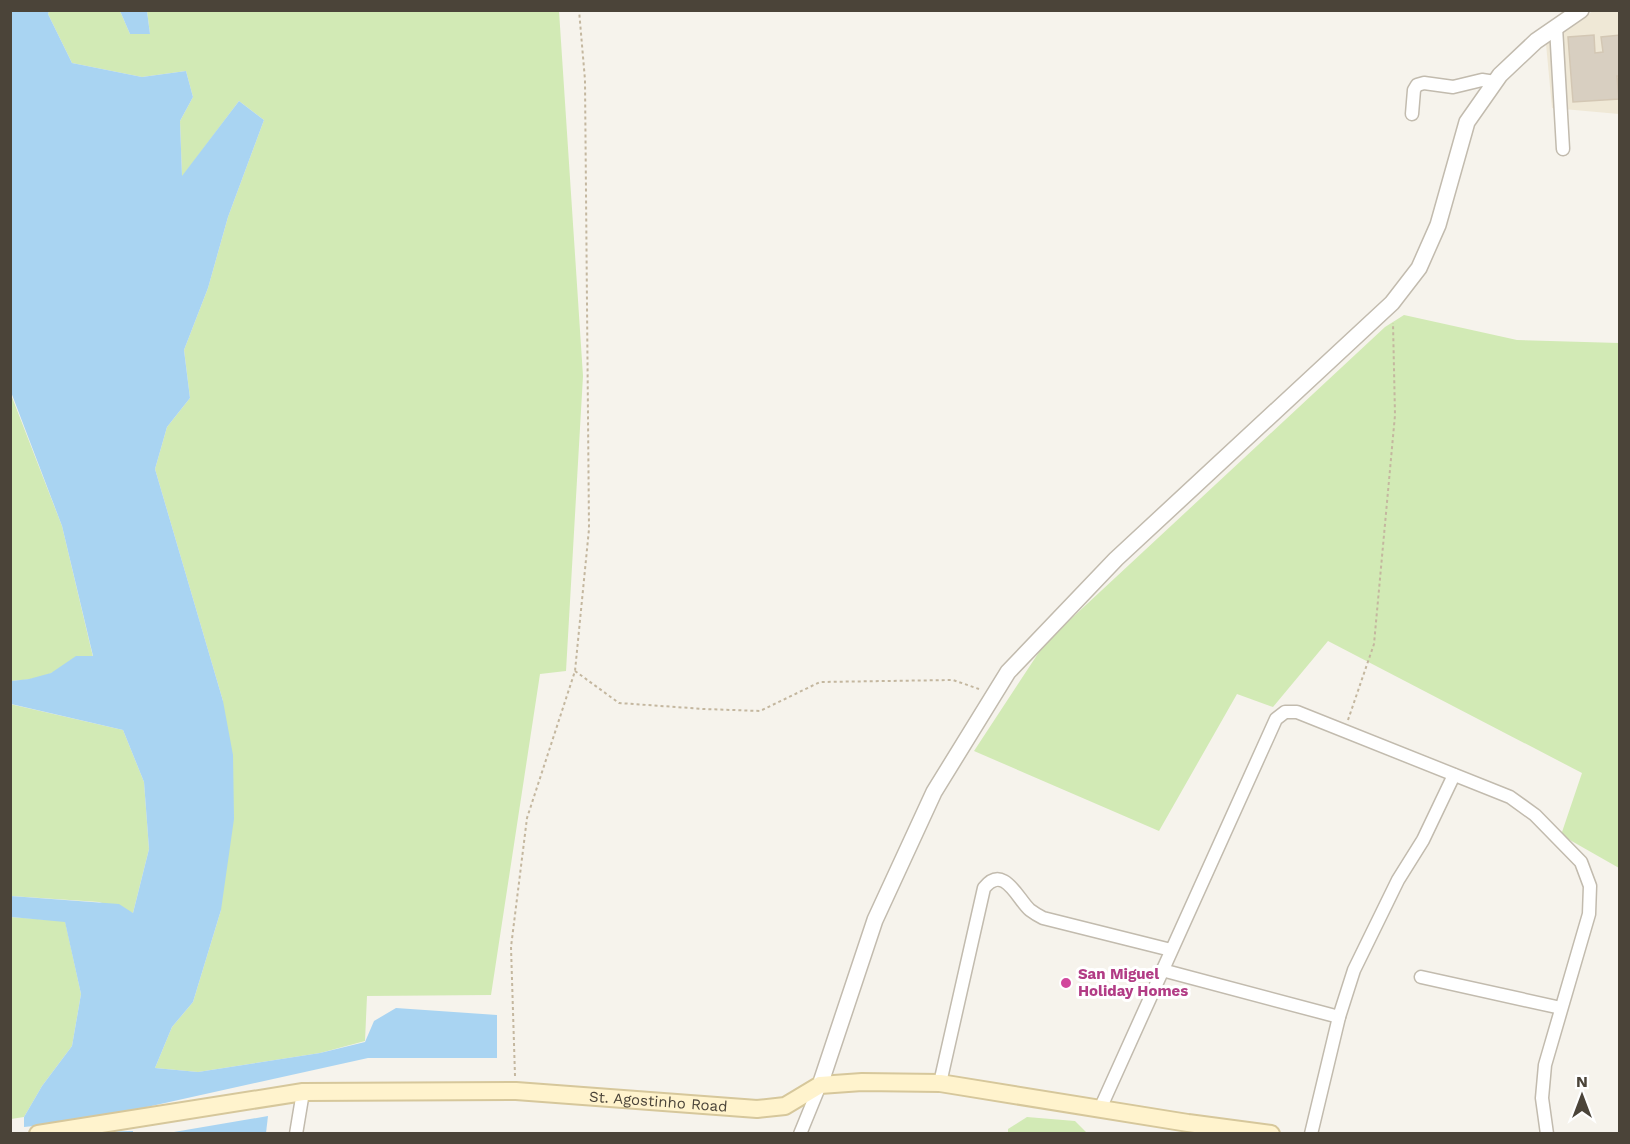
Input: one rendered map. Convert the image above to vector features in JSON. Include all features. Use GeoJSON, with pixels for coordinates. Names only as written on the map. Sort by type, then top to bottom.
{"type":"FeatureCollection","features":[{"type":"Feature","properties":{"kind":"main road","name":"St. Agostinho Road"},"geometry":{"type":"LineString","coordinates":[[38,1134],[303,1092],[516,1091],[757,1109],[785,1106],[820,1085],[862,1082],[940,1083],[1100,1109],[1186,1128],[1271,1134]]}},
{"type":"Feature","properties":{"kind":"street"},"geometry":{"type":"LineString","coordinates":[[800,1134],[820,1085],[876,920],[934,792],[1008,672],[1116,558],[1392,303],[1419,268],[1438,225],[1467,122],[1495,81],[1536,41],[1581,10]]}},
{"type":"Feature","properties":{"kind":"street"},"geometry":{"type":"LineString","coordinates":[[1556,27],[1563,149]]}},
{"type":"Feature","properties":{"kind":"street"},"geometry":{"type":"LineString","coordinates":[[1412,114],[1414,90],[1417,84],[1453,87],[1482,80],[1495,81]]}},
{"type":"Feature","properties":{"kind":"street"},"geometry":{"type":"LineString","coordinates":[[1100,1109],[1276,719],[1285,712],[1297,712],[1510,797],[1535,815],[1581,862],[1590,886],[1589,914],[1545,1065],[1542,1098],[1547,1134]]}},
{"type":"Feature","properties":{"kind":"street"},"geometry":{"type":"LineString","coordinates":[[1311,1134],[1339,1017],[1354,970],[1398,880],[1423,840],[1454,775]]}},
{"type":"Feature","properties":{"kind":"street"},"geometry":{"type":"LineString","coordinates":[[940,1083],[984,888],[988,882],[1005,881],[1029,909],[1042,918],[1172,950]]}},
{"type":"Feature","properties":{"kind":"street"},"geometry":{"type":"LineString","coordinates":[[1162,970],[1339,1017]]}},
{"type":"Feature","properties":{"kind":"street"},"geometry":{"type":"LineString","coordinates":[[1421,976],[1562,1008]]}},
{"type":"Feature","properties":{"kind":"street"},"geometry":{"type":"LineString","coordinates":[[296,1134],[303,1092]]}},
{"type":"Feature","properties":{"kind":"path"},"geometry":{"type":"LineString","coordinates":[[516,1091],[511,947],[527,818],[575,671],[589,529],[585,80],[579,10]]}},
{"type":"Feature","properties":{"kind":"path"},"geometry":{"type":"LineString","coordinates":[[1344,731],[1374,644],[1395,415],[1392,303]]}},
{"type":"Feature","properties":{"kind":"path"},"geometry":{"type":"LineString","coordinates":[[575,671],[619,703],[704,709],[760,711],[820,682],[953,680],[994,695]]}},
{"type":"Feature","properties":{"kind":"shaded area"},"geometry":{"type":"Polygon","coordinates":[[[1593,11],[1619,11],[1619,114],[1552,108],[1546,44],[1593,11]]]}},
{"type":"Feature","properties":{"kind":"green space"},"geometry":{"type":"Polygon","coordinates":[[[49,11],[120,11],[130,34],[150,34],[147,11],[559,11],[583,376],[566,671],[540,674],[491,995],[367,996],[365,1041],[320,1053],[198,1072],[155,1068],[172,1027],[193,1002],[221,910],[223,701],[155,469],[167,427],[190,398],[184,350],[208,288],[228,217],[264,120],[239,101],[182,177],[180,121],[193,97],[186,71],[142,77],[72,63],[48,14],[49,11]]]}},
{"type":"Feature","properties":{"kind":"green space"},"geometry":{"type":"Polygon","coordinates":[[[1404,315],[1517,340],[1619,343],[1619,868],[1561,835],[1582,773],[1328,641],[1273,707],[1237,694],[1159,831],[974,751],[1045,643],[1385,327],[1404,315]]]}},
{"type":"Feature","properties":{"kind":"green space"},"geometry":{"type":"Polygon","coordinates":[[[10,392],[62,526],[93,657],[72,659],[56,671],[40,677],[11,681],[10,392]]]}},
{"type":"Feature","properties":{"kind":"green space"},"geometry":{"type":"Polygon","coordinates":[[[10,704],[123,730],[144,782],[149,849],[133,913],[99,902],[11,896],[10,704]]]}},
{"type":"Feature","properties":{"kind":"green space"},"geometry":{"type":"Polygon","coordinates":[[[10,917],[65,921],[81,994],[72,1046],[42,1086],[24,1117],[11,1119],[10,917]]]}},
{"type":"Feature","properties":{"kind":"green space"},"geometry":{"type":"Polygon","coordinates":[[[1027,1117],[1075,1121],[1087,1133],[1008,1133],[1008,1129],[1027,1117]]]}},
{"type":"Feature","properties":{"kind":"water"},"geometry":{"type":"Polygon","coordinates":[[[11,11],[49,11],[48,14],[72,63],[142,77],[186,71],[193,97],[180,121],[182,176],[239,101],[264,120],[228,217],[208,288],[184,350],[190,398],[167,427],[155,469],[223,701],[233,755],[234,819],[221,910],[193,1002],[172,1027],[155,1068],[198,1072],[320,1053],[365,1042],[374,1021],[396,1008],[497,1015],[497,1058],[368,1058],[93,1119],[95,1132],[133,1131],[133,1133],[56,1133],[54,1124],[24,1127],[24,1117],[42,1086],[72,1046],[81,994],[65,922],[11,917],[11,896],[119,904],[133,913],[149,849],[144,782],[123,730],[11,704],[11,681],[51,673],[76,656],[93,656],[62,526],[11,392],[11,11]]]}},
{"type":"Feature","properties":{"kind":"water"},"geometry":{"type":"Polygon","coordinates":[[[120,11],[147,11],[150,34],[130,34],[120,11]]]}},
{"type":"Feature","properties":{"kind":"water"},"geometry":{"type":"Polygon","coordinates":[[[268,1116],[266,1133],[168,1133],[268,1116]]]}},
{"type":"Feature","properties":{"kind":"building"},"geometry":{"type":"Polygon","coordinates":[[[1594,35],[1595,53],[1603,52],[1601,37],[1620,35],[1620,76],[1617,76],[1619,99],[1573,102],[1568,37],[1594,35]]]}},
{"type":"Feature","properties":{"kind":"place","name":"San Miguel Holiday Homes"},"geometry":{"type":"Point","coordinates":[1066,983]}}]}
